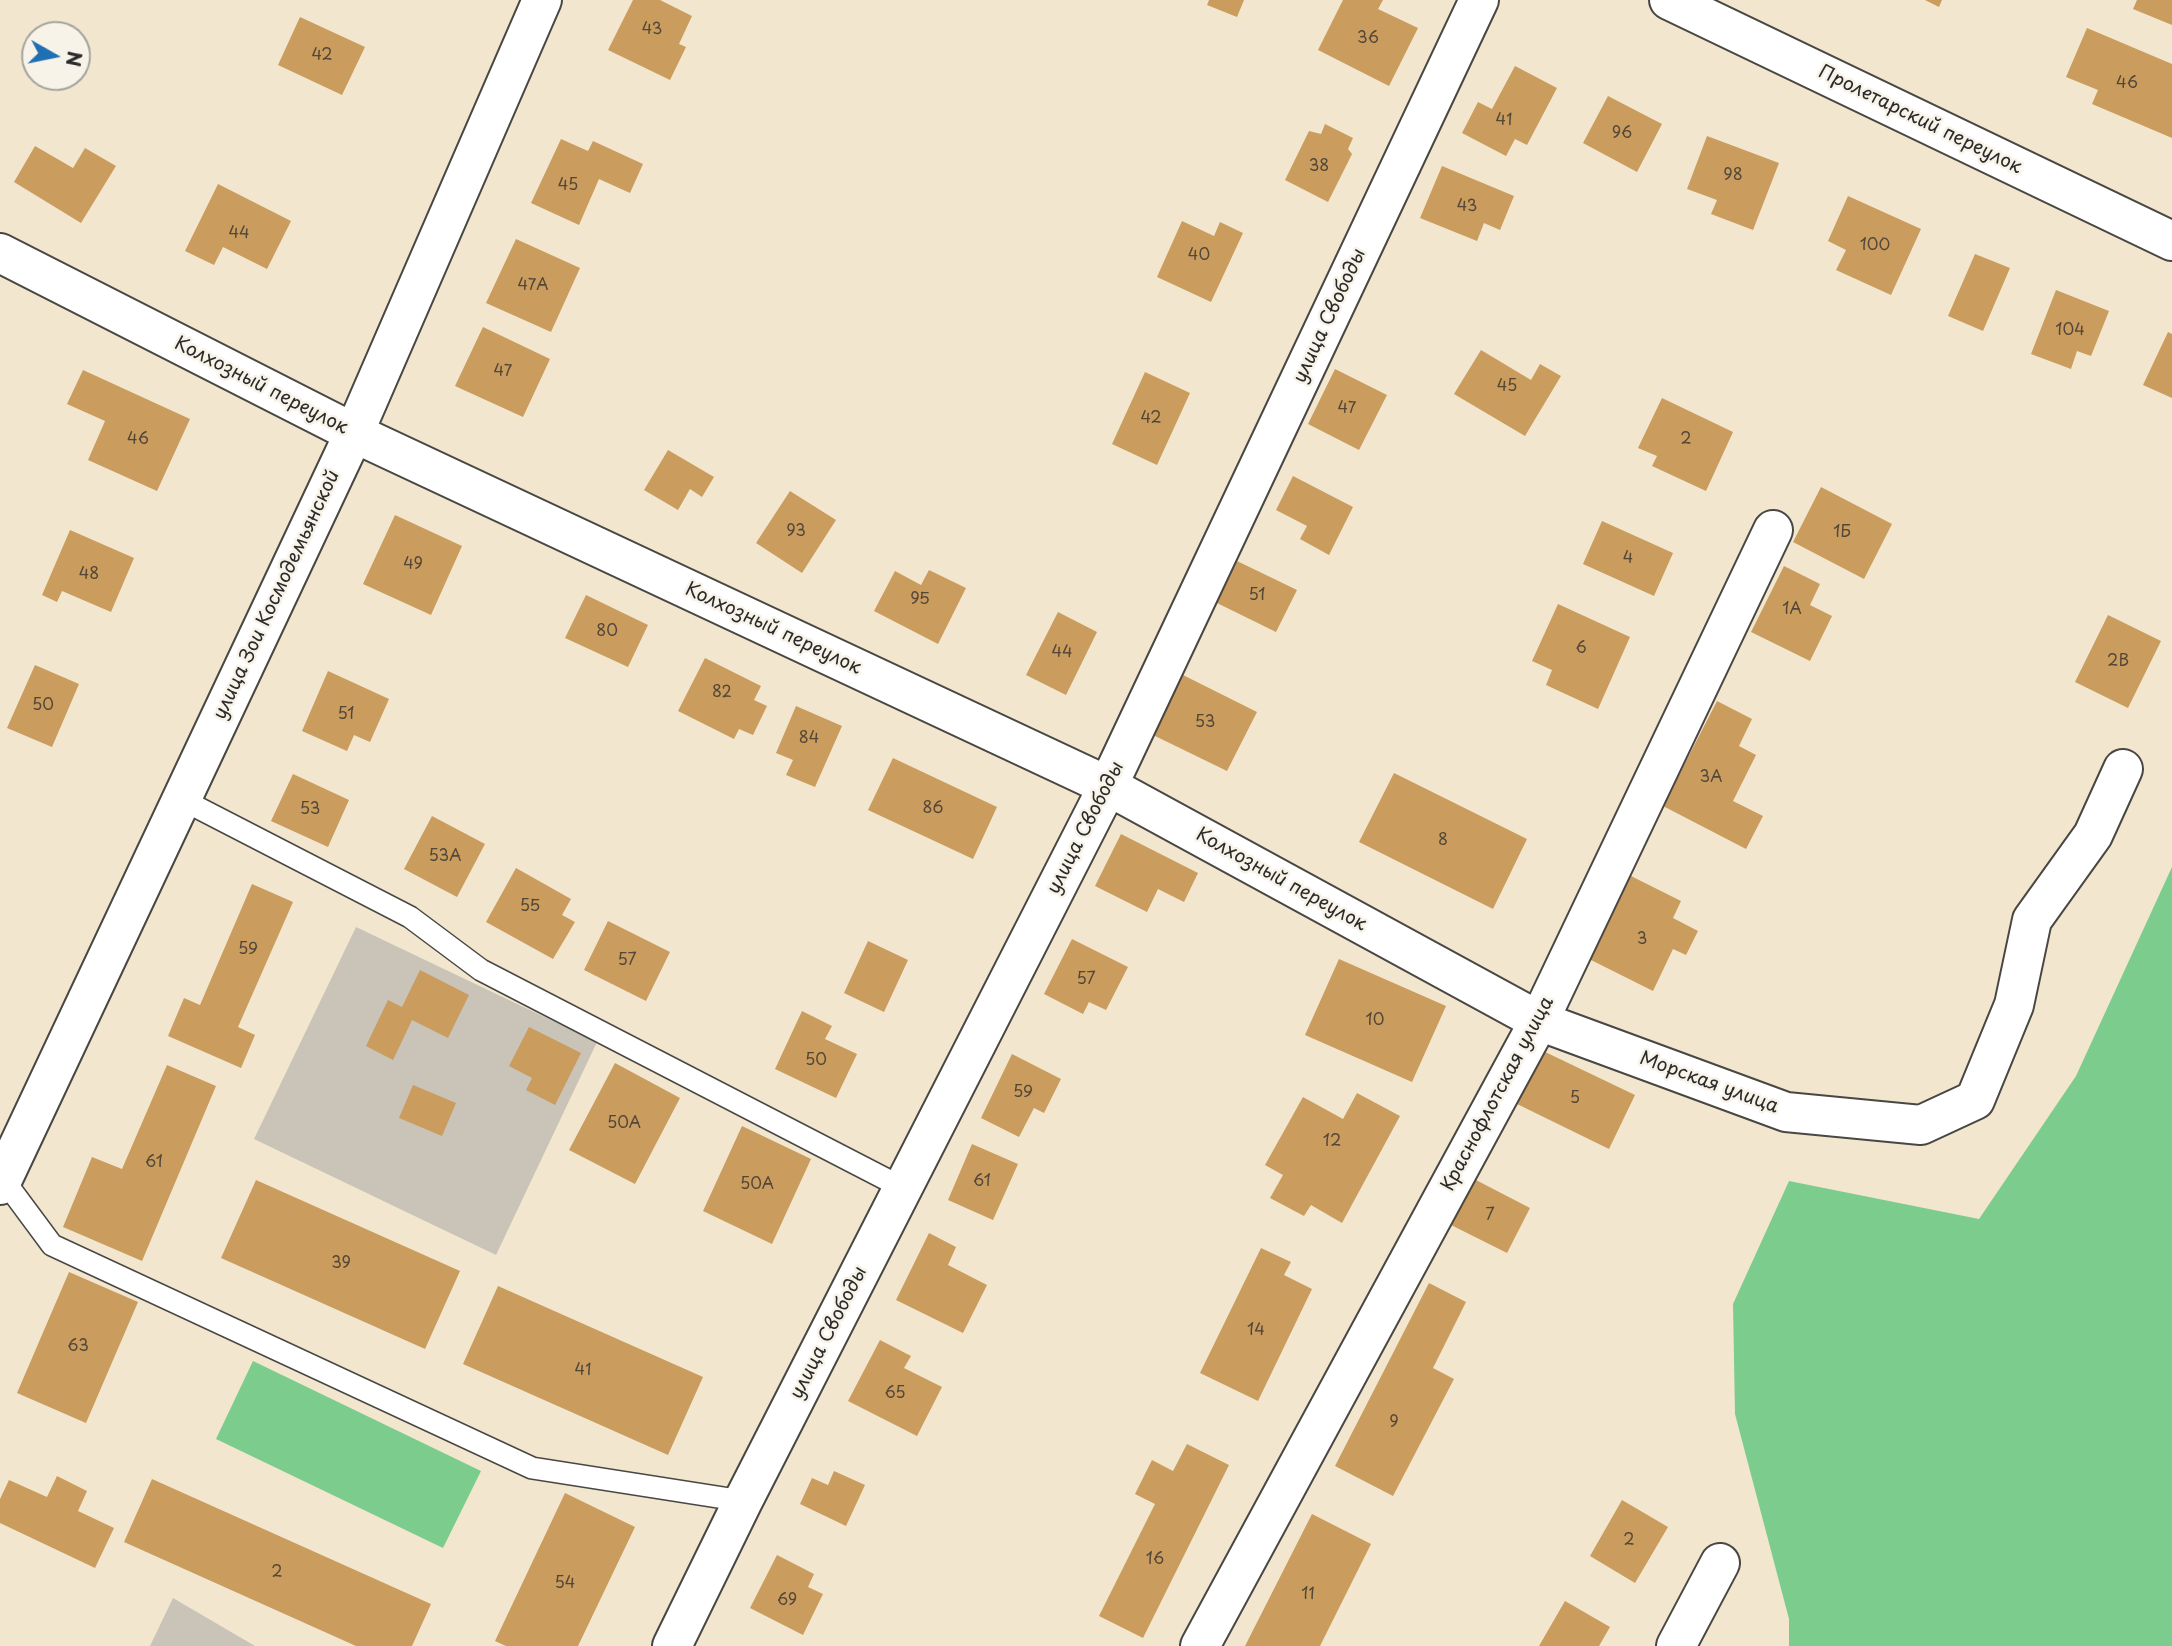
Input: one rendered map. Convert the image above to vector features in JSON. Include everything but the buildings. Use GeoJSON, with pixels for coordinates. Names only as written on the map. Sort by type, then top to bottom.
{"type":"FeatureCollection","features":[{"type":"Feature","properties":{"kind":"street","name":"улица Зои Космодемьянской"},"geometry":{"type":"LineString","coordinates":[[1,1180],[354,433],[542,0]]}},
{"type":"Feature","properties":{"kind":"street","name":"улица Свободы"},"geometry":{"type":"LineString","coordinates":[[672,1646],[743,1501],[1108,786],[1479,0]]}},
{"type":"Feature","properties":{"kind":"street","name":"Пролетарский переулок"},"geometry":{"type":"LineString","coordinates":[[1669,0],[2172,240]]}},
{"type":"Feature","properties":{"kind":"street","name":"Колхозный переулок"},"geometry":{"type":"LineString","coordinates":[[0,253],[354,433],[1108,786],[1539,1021]]}},
{"type":"Feature","properties":{"kind":"street","name":"Краснофлотская улица"},"geometry":{"type":"LineString","coordinates":[[1200,1646],[1539,1021],[1773,530]]}},
{"type":"Feature","properties":{"kind":"street","name":"Морская улица"},"geometry":{"type":"LineString","coordinates":[[1539,1021],[1786,1111],[1921,1125],[1975,1100],[2014,1005],[2032,920],[2093,835],[2123,769]]}},
{"type":"Feature","properties":{"kind":"street"},"geometry":{"type":"LineString","coordinates":[[1676,1646],[1720,1563]]}},
{"type":"Feature","properties":{"kind":"lane"},"geometry":{"type":"LineString","coordinates":[[181,799],[410,917],[481,970],[903,1188]]}},
{"type":"Feature","properties":{"kind":"lane"},"geometry":{"type":"LineString","coordinates":[[1,1180],[52,1245],[532,1468],[743,1501]]}},
{"type":"Feature","properties":{"kind":"shaded area"},"geometry":{"type":"Polygon","coordinates":[[[356,927],[597,1042],[496,1255],[254,1139],[356,927]]]}},
{"type":"Feature","properties":{"kind":"shaded area"},"geometry":{"type":"Polygon","coordinates":[[[173,1598],[255,1646],[150,1646],[173,1598]]]}},
{"type":"Feature","properties":{"kind":"green space"},"geometry":{"type":"Polygon","coordinates":[[[2172,867],[2172,1646],[1789,1646],[1789,1619],[1735,1414],[1733,1304],[1789,1181],[1979,1219],[2076,1076],[2172,867]]]}},
{"type":"Feature","properties":{"kind":"green space"},"geometry":{"type":"Polygon","coordinates":[[[253,1361],[481,1471],[443,1548],[216,1439],[253,1361]]]}}]}
